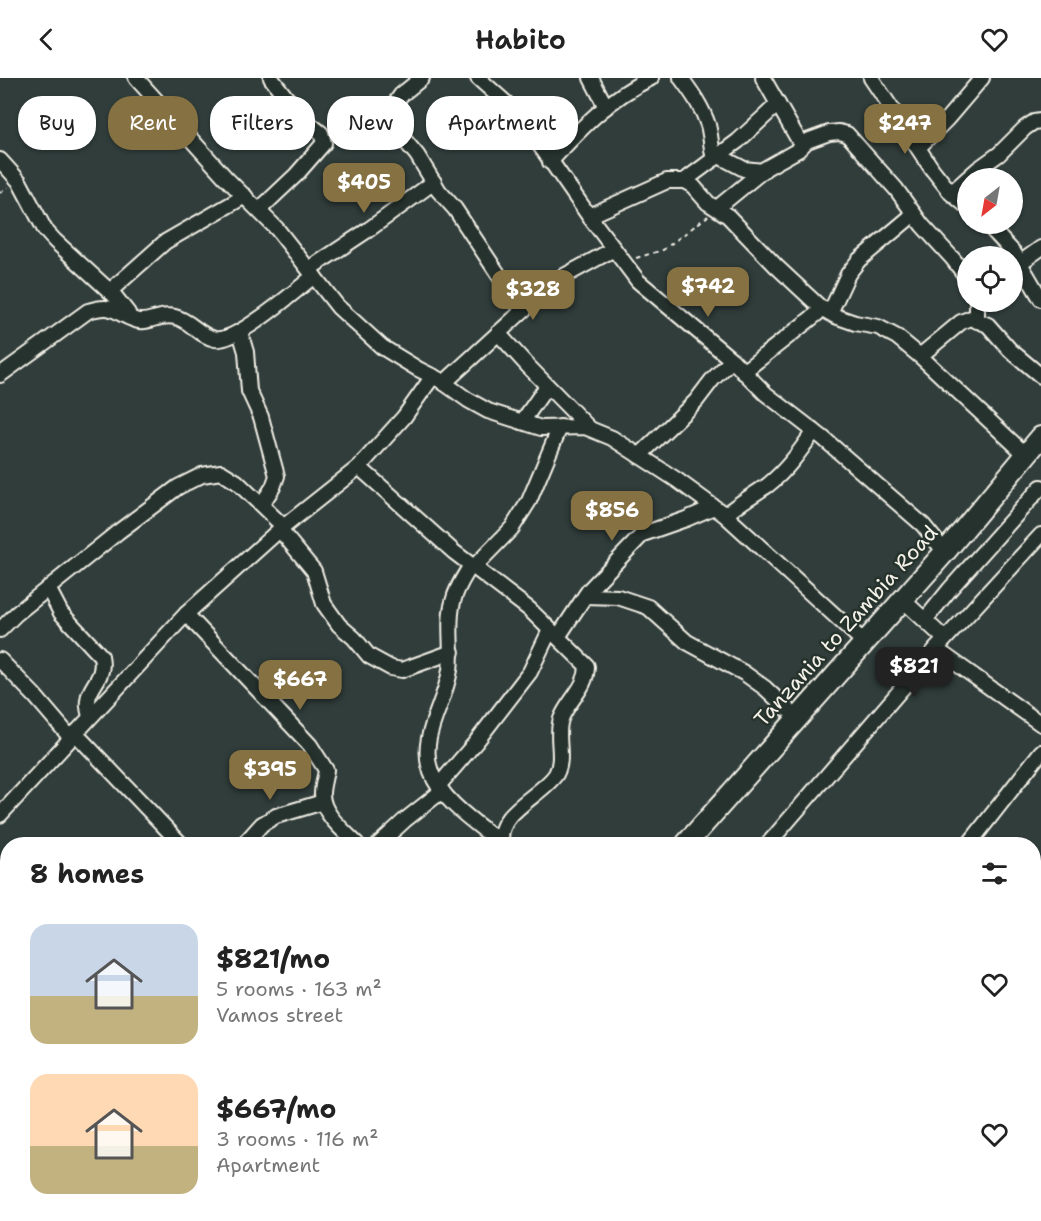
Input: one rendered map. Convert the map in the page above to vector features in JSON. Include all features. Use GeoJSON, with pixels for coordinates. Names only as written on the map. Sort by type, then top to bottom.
{"type":"FeatureCollection","features":[{"type":"Feature","properties":{"kind":"highway","name":"Tanzania to Zambia Road"},"geometry":{"type":"LineString","coordinates":[[692,837],[945,552],[1041,438]]}},
{"type":"Feature","properties":{"kind":"street"},"geometry":{"type":"LineString","coordinates":[[136,78],[225,177],[282,235],[338,307],[382,347],[488,411],[541,428],[589,428]]}},
{"type":"Feature","properties":{"kind":"street"},"geometry":{"type":"LineString","coordinates":[[259,210],[296,175],[324,143],[321,133],[301,117],[271,78]]}},
{"type":"Feature","properties":{"kind":"street"},"geometry":{"type":"LineString","coordinates":[[422,78],[400,95],[393,106],[390,117],[396,130],[417,155],[439,191],[455,209],[522,310]]}},
{"type":"Feature","properties":{"kind":"street"},"geometry":{"type":"LineString","coordinates":[[478,78],[506,103],[530,131],[550,162],[638,281],[732,360],[766,394],[814,431],[923,525],[945,552]]}},
{"type":"Feature","properties":{"kind":"street"},"geometry":{"type":"LineString","coordinates":[[591,78],[606,107]]}},
{"type":"Feature","properties":{"kind":"street"},"geometry":{"type":"LineString","coordinates":[[550,162],[584,124],[632,87],[651,78]]}},
{"type":"Feature","properties":{"kind":"street"},"geometry":{"type":"LineString","coordinates":[[681,78],[701,110],[716,157]]}},
{"type":"Feature","properties":{"kind":"street"},"geometry":{"type":"LineString","coordinates":[[763,78],[802,146]]}},
{"type":"Feature","properties":{"kind":"street"},"geometry":{"type":"LineString","coordinates":[[872,78],[932,169],[957,198]]}},
{"type":"Feature","properties":{"kind":"street"},"geometry":{"type":"LineString","coordinates":[[919,147],[982,78]]}},
{"type":"Feature","properties":{"kind":"street"},"geometry":{"type":"LineString","coordinates":[[589,216],[667,181],[684,180],[716,157],[778,104]]}},
{"type":"Feature","properties":{"kind":"street"},"geometry":{"type":"LineString","coordinates":[[951,193],[999,154],[1025,128],[1034,122],[1041,121]]}},
{"type":"Feature","properties":{"kind":"street"},"geometry":{"type":"LineString","coordinates":[[717,208],[763,171],[807,141],[839,132],[847,134],[896,189],[957,266]]}},
{"type":"Feature","properties":{"kind":"street"},"geometry":{"type":"LineString","coordinates":[[716,157],[744,169],[763,171]]}},
{"type":"Feature","properties":{"kind":"street"},"geometry":{"type":"LineString","coordinates":[[0,160],[19,181],[45,230],[69,256],[110,291],[132,318]]}},
{"type":"Feature","properties":{"kind":"street"},"geometry":{"type":"LineString","coordinates":[[684,180],[728,216],[776,266],[827,311],[855,323],[878,327],[897,337],[1026,455]]}},
{"type":"Feature","properties":{"kind":"street"},"geometry":{"type":"LineString","coordinates":[[0,375],[88,311],[102,307],[112,308],[144,321],[166,315],[180,318],[203,335],[217,340],[240,332],[311,272],[434,182]]}},
{"type":"Feature","properties":{"kind":"street"},"geometry":{"type":"LineString","coordinates":[[110,291],[165,242],[245,196]]}},
{"type":"Feature","properties":{"kind":"street"},"geometry":{"type":"LineString","coordinates":[[743,372],[827,311],[848,274],[859,260],[914,214]]}},
{"type":"Feature","properties":{"kind":"street"},"geometry":{"type":"LineString","coordinates":[[997,234],[1008,246]]}},
{"type":"Feature","properties":{"kind":"street"},"geometry":{"type":"LineString","coordinates":[[1023,261],[1041,249]]}},
{"type":"Feature","properties":{"kind":"street"},"geometry":{"type":"LineString","coordinates":[[0,815],[186,614],[282,528],[359,468],[439,380],[498,333],[555,281],[617,254]]}},
{"type":"Feature","properties":{"kind":"street"},"geometry":{"type":"LineString","coordinates":[[1023,268],[1041,299]]}},
{"type":"Feature","properties":{"kind":"street"},"geometry":{"type":"LineString","coordinates":[[977,312],[977,321]]}},
{"type":"Feature","properties":{"kind":"street"},"geometry":{"type":"LineString","coordinates":[[920,356],[961,322],[971,318],[988,325],[1010,350],[1041,376]]}},
{"type":"Feature","properties":{"kind":"street"},"geometry":{"type":"LineString","coordinates":[[240,332],[246,352],[249,391],[261,417],[277,476],[262,504]]}},
{"type":"Feature","properties":{"kind":"street"},"geometry":{"type":"LineString","coordinates":[[498,333],[589,428],[612,438],[719,511],[865,643]]}},
{"type":"Feature","properties":{"kind":"street"},"geometry":{"type":"LineString","coordinates":[[639,456],[690,408],[732,360]]}},
{"type":"Feature","properties":{"kind":"street"},"geometry":{"type":"LineString","coordinates":[[522,422],[547,386]]}},
{"type":"Feature","properties":{"kind":"street"},"geometry":{"type":"LineString","coordinates":[[494,837],[440,788],[431,772],[427,754],[429,734],[445,694],[452,652],[452,604],[458,585],[473,566],[512,528],[529,501],[560,427]]}},
{"type":"Feature","properties":{"kind":"street"},"geometry":{"type":"LineString","coordinates":[[387,837],[440,788],[530,672],[554,634],[629,546],[643,534],[686,519],[719,511],[767,485],[796,457],[814,431]]}},
{"type":"Feature","properties":{"kind":"street"},"geometry":{"type":"LineString","coordinates":[[359,468],[453,552],[529,609],[587,666],[587,675],[582,686],[567,707],[560,722],[560,765],[555,776],[509,819],[502,828],[502,837]]}},
{"type":"Feature","properties":{"kind":"street"},"geometry":{"type":"LineString","coordinates":[[0,630],[48,588],[178,487],[202,475],[220,472],[237,482],[262,504],[282,528],[314,571],[324,604],[339,625],[369,656],[391,668],[402,670],[452,652]]}},
{"type":"Feature","properties":{"kind":"street"},"geometry":{"type":"LineString","coordinates":[[925,620],[1041,487]]}},
{"type":"Feature","properties":{"kind":"street"},"geometry":{"type":"LineString","coordinates":[[774,837],[940,644],[1041,536]]}},
{"type":"Feature","properties":{"kind":"street"},"geometry":{"type":"LineString","coordinates":[[48,588],[61,613],[101,656],[103,665],[101,674],[88,693],[90,716]]}},
{"type":"Feature","properties":{"kind":"street"},"geometry":{"type":"LineString","coordinates":[[585,596],[618,597],[648,607],[687,642],[744,672],[797,718]]}},
{"type":"Feature","properties":{"kind":"street"},"geometry":{"type":"LineString","coordinates":[[903,600],[925,620],[940,644],[1041,724]]}},
{"type":"Feature","properties":{"kind":"street"},"geometry":{"type":"LineString","coordinates":[[186,614],[310,745],[327,770],[322,792],[323,802],[328,813],[350,837]]}},
{"type":"Feature","properties":{"kind":"street"},"geometry":{"type":"LineString","coordinates":[[0,660],[174,837]]}},
{"type":"Feature","properties":{"kind":"street"},"geometry":{"type":"LineString","coordinates":[[974,837],[1041,752]]}},
{"type":"Feature","properties":{"kind":"street"},"geometry":{"type":"LineString","coordinates":[[250,837],[262,824],[276,816],[323,802]]}},
{"type":"Feature","properties":{"kind":"path"},"geometry":{"type":"LineString","coordinates":[[617,254],[638,257],[663,250],[691,231],[717,208]]}}]}
